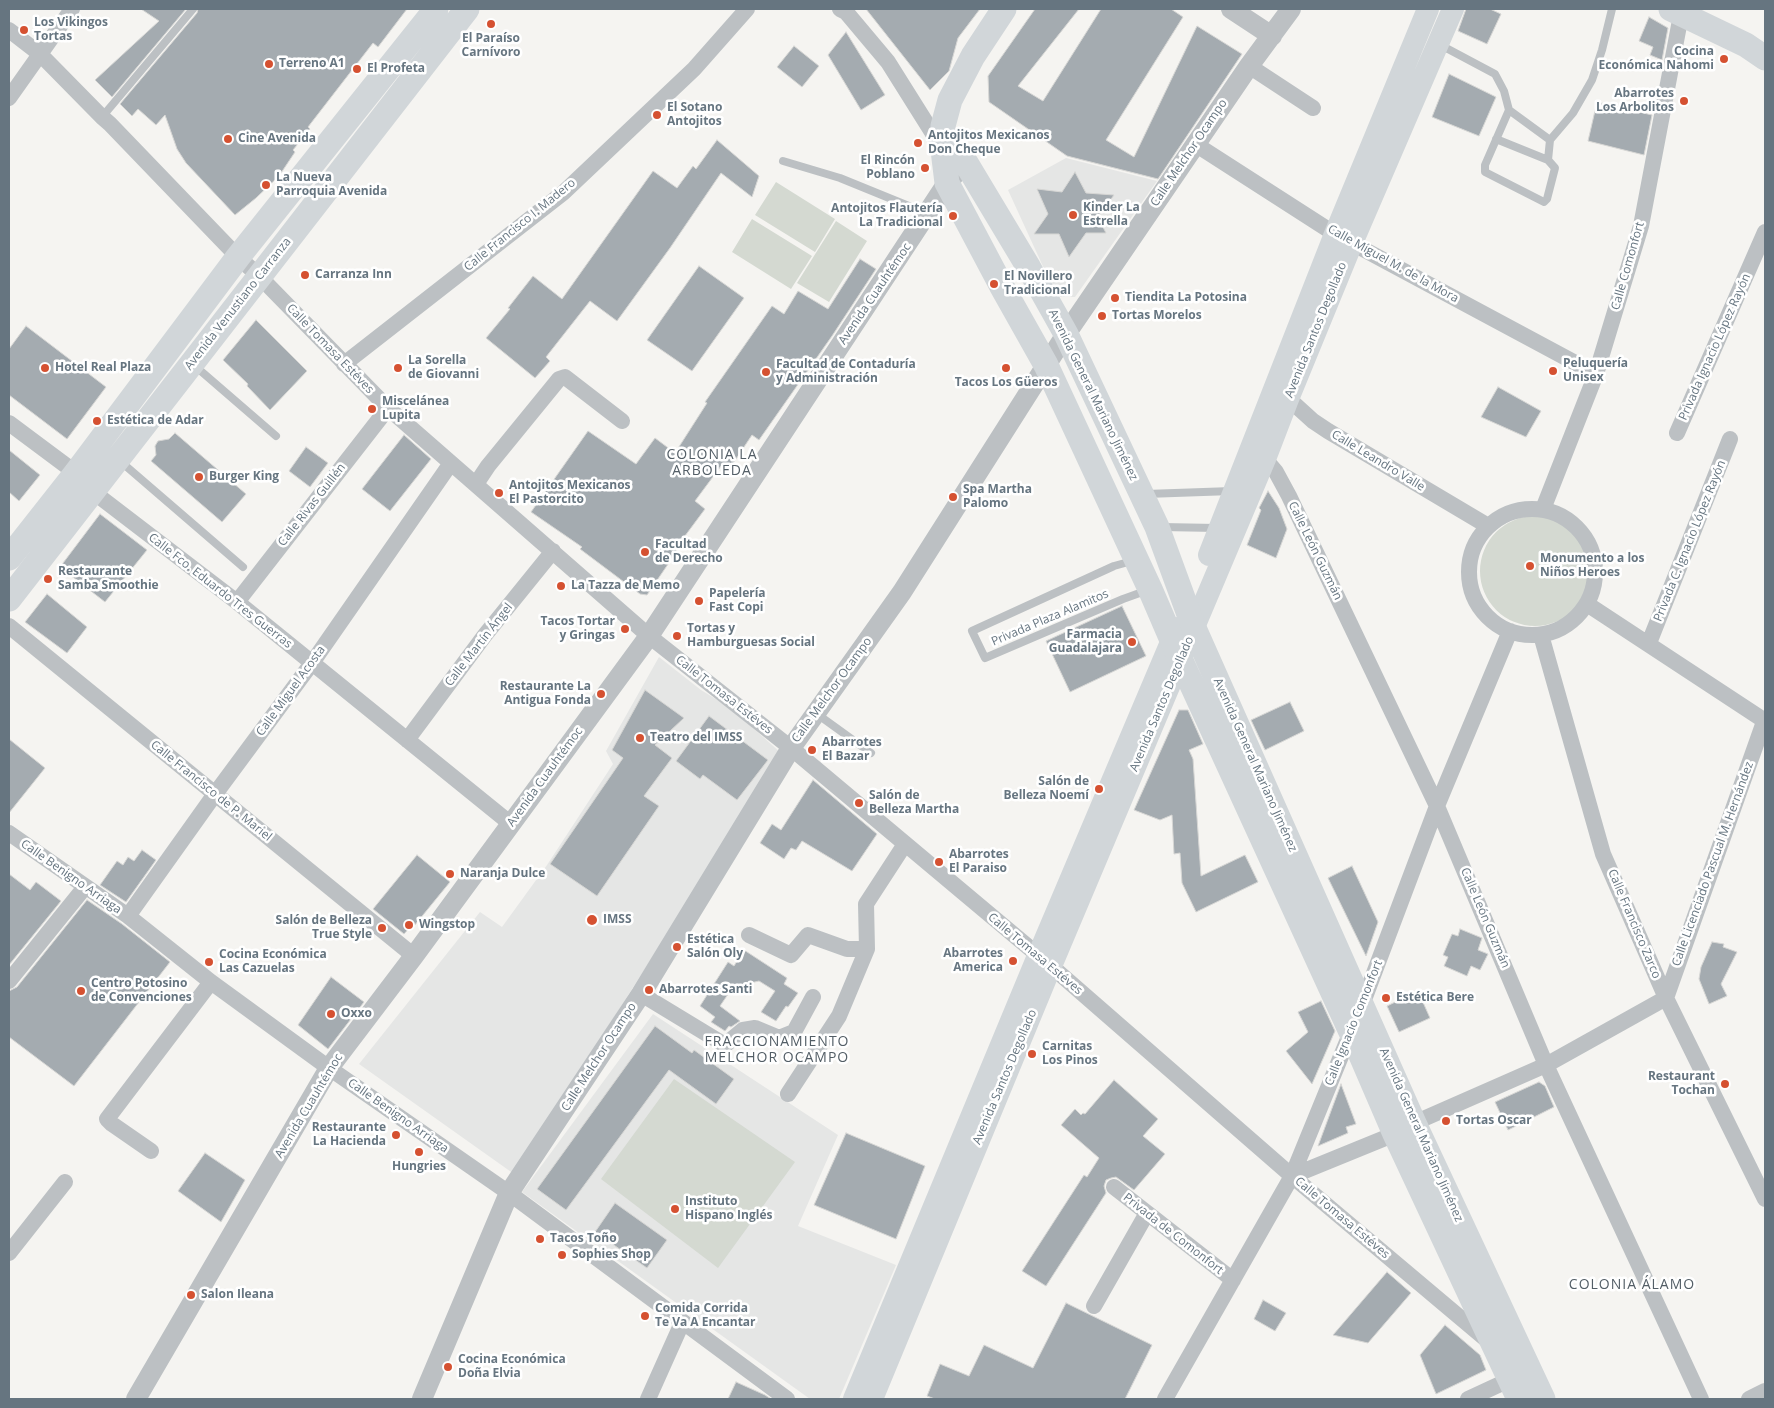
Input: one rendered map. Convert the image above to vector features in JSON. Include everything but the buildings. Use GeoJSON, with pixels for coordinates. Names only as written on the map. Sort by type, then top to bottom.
{"type":"FeatureCollection","features":[{"type":"Feature","properties":{"kind":"main road","name":"Avenida Venustiano Carranza"},"geometry":{"type":"LineString","coordinates":[[9,599],[84,482],[238,258],[436,9]]}},
{"type":"Feature","properties":{"kind":"main road","name":"Avenida Venustiano Carranza"},"geometry":{"type":"LineString","coordinates":[[9,558],[84,482],[117,458],[467,9]]}},
{"type":"Feature","properties":{"kind":"main road"},"geometry":{"type":"LineString","coordinates":[[943,150],[943,126],[950,100],[973,56],[1004,9]]}},
{"type":"Feature","properties":{"kind":"main road","name":"Avenida Santos Degollado"},"geometry":{"type":"LineString","coordinates":[[854,1399],[1044,961],[1258,455],[1344,238],[1428,9]]}},
{"type":"Feature","properties":{"kind":"main road","name":"Avenida Santos Degollado"},"geometry":{"type":"LineString","coordinates":[[1344,238],[1453,9]]}},
{"type":"Feature","properties":{"kind":"main road"},"geometry":{"type":"LineString","coordinates":[[1677,11],[1746,45],[1765,58]]}},
{"type":"Feature","properties":{"kind":"main road","name":"Avenida General Mariano Jiménez"},"geometry":{"type":"LineString","coordinates":[[943,150],[966,163],[1029,268],[1066,334],[1157,527],[1190,618],[1362,1005],[1404,1128],[1494,1346],[1514,1389]]}},
{"type":"Feature","properties":{"kind":"main road","name":"Avenida General Mariano Jiménez"},"geometry":{"type":"LineString","coordinates":[[943,150],[947,183],[1046,365],[1351,1032],[1404,1128],[1543,1399]]}},
{"type":"Feature","properties":{"kind":"main road"},"geometry":{"type":"LineString","coordinates":[[1001,285],[1029,268]]}},
{"type":"Feature","properties":{"kind":"main road","name":"Avenida Santos Degollado"},"geometry":{"type":"LineString","coordinates":[[1190,618],[1199,580],[1234,490],[1258,455]]}},
{"type":"Feature","properties":{"kind":"main road","name":"Avenida Santos Degollado"},"geometry":{"type":"LineString","coordinates":[[872,1399],[1044,961]]}},
{"type":"Feature","properties":{"kind":"street"},"geometry":{"type":"LineString","coordinates":[[9,98],[72,9]]}},
{"type":"Feature","properties":{"kind":"street","name":"Calle Francisco I. Madero"},"geometry":{"type":"LineString","coordinates":[[344,364],[563,193],[694,69],[747,9]]}},
{"type":"Feature","properties":{"kind":"street"},"geometry":{"type":"LineString","coordinates":[[1231,9],[1272,36]]}},
{"type":"Feature","properties":{"kind":"street","name":"Calle Melchor Ocampo"},"geometry":{"type":"LineString","coordinates":[[422,1399],[509,1193],[640,994],[791,748],[902,592],[1066,334],[1249,66],[1291,9]]}},
{"type":"Feature","properties":{"kind":"street","name":"Avenida General Mariano Jiménez"},"geometry":{"type":"LineString","coordinates":[[845,10],[888,62],[943,150]]}},
{"type":"Feature","properties":{"kind":"street","name":"Calle Comonfort"},"geometry":{"type":"LineString","coordinates":[[1543,509],[1596,374],[1641,226],[1677,11]]}},
{"type":"Feature","properties":{"kind":"street","name":"Calle Tomasa Estéves"},"geometry":{"type":"LineString","coordinates":[[9,30],[40,54],[238,258],[259,276],[388,408],[649,636],[791,748],[1044,961],[1292,1176],[1494,1346]]}},
{"type":"Feature","properties":{"kind":"street"},"geometry":{"type":"LineString","coordinates":[[1249,66],[1314,108]]}},
{"type":"Feature","properties":{"kind":"street","name":"Calle Miguel M. de la Mora"},"geometry":{"type":"LineString","coordinates":[[1195,144],[1344,238],[1596,374]]}},
{"type":"Feature","properties":{"kind":"street","name":"Avenida Cuauhtémoc"},"geometry":{"type":"LineString","coordinates":[[136,1399],[329,1068],[414,956],[649,636],[947,183],[966,163]]}},
{"type":"Feature","properties":{"kind":"street","name":"Privada Ignacio López Rayón"},"geometry":{"type":"LineString","coordinates":[[1677,433],[1765,232]]}},
{"type":"Feature","properties":{"kind":"street"},"geometry":{"type":"LineString","coordinates":[[476,484],[488,466],[559,379],[565,377],[622,421]]}},
{"type":"Feature","properties":{"kind":"street","name":"Calle Leandro Valle"},"geometry":{"type":"LineString","coordinates":[[1282,393],[1313,421],[1328,431],[1488,526]]}},
{"type":"Feature","properties":{"kind":"street","name":"Calle Rivas Guillén"},"geometry":{"type":"LineString","coordinates":[[237,602],[388,408]]}},
{"type":"Feature","properties":{"kind":"street","name":"Calle Fco. Eduardo Tres Guerras"},"geometry":{"type":"LineString","coordinates":[[9,423],[237,602],[511,824]]}},
{"type":"Feature","properties":{"kind":"street","name":"Privada C. Ignacio López Rayón"},"geometry":{"type":"LineString","coordinates":[[1649,643],[1730,439]]}},
{"type":"Feature","properties":{"kind":"street","name":"Calle León Guzmán"},"geometry":{"type":"LineString","coordinates":[[1258,455],[1276,472],[1289,496],[1437,806],[1546,1065],[1701,1399]]}},
{"type":"Feature","properties":{"kind":"street","name":"Calle Miguel Acosta"},"geometry":{"type":"LineString","coordinates":[[128,916],[312,663],[451,463]]}},
{"type":"Feature","properties":{"kind":"street"},"geometry":{"type":"LineString","coordinates":[[1522,509],[1543,509],[1561,515],[1577,526],[1588,542],[1595,562],[1595,584],[1587,604],[1576,617],[1562,628],[1541,635],[1510,632],[1500,627],[1479,607],[1471,588],[1469,568],[1472,554],[1477,540],[1488,526],[1502,516],[1522,509]]}},
{"type":"Feature","properties":{"kind":"street","name":"Calle Martín Ángel"},"geometry":{"type":"LineString","coordinates":[[407,740],[485,635],[553,551]]}},
{"type":"Feature","properties":{"kind":"street"},"geometry":{"type":"LineString","coordinates":[[1587,604],[1765,720]]}},
{"type":"Feature","properties":{"kind":"street","name":"Calle Francisco de P. Mariel"},"geometry":{"type":"LineString","coordinates":[[9,626],[414,956]]}},
{"type":"Feature","properties":{"kind":"street","name":"Calle Ignacio Comonfort"},"geometry":{"type":"LineString","coordinates":[[1165,1399],[1292,1176],[1362,1005],[1437,806],[1510,632]]}},
{"type":"Feature","properties":{"kind":"street","name":"Calle Francisco Zarco"},"geometry":{"type":"LineString","coordinates":[[1541,635],[1604,854],[1666,998],[1764,1188]]}},
{"type":"Feature","properties":{"kind":"street","name":"Calle Licenciado Pascual M. Hernández"},"geometry":{"type":"LineString","coordinates":[[1666,998],[1765,720]]}},
{"type":"Feature","properties":{"kind":"street","name":"Calle Benigno Arriaga"},"geometry":{"type":"LineString","coordinates":[[9,833],[128,916],[211,982],[329,1068],[509,1193],[787,1399]]}},
{"type":"Feature","properties":{"kind":"street"},"geometry":{"type":"LineString","coordinates":[[788,1094],[839,1016],[867,949],[866,904],[904,844]]}},
{"type":"Feature","properties":{"kind":"street"},"geometry":{"type":"LineString","coordinates":[[9,982],[85,887]]}},
{"type":"Feature","properties":{"kind":"street"},"geometry":{"type":"LineString","coordinates":[[749,935],[791,955],[808,935],[847,949],[867,949]]}},
{"type":"Feature","properties":{"kind":"street"},"geometry":{"type":"LineString","coordinates":[[152,1152],[112,1124],[108,1118],[211,982]]}},
{"type":"Feature","properties":{"kind":"street"},"geometry":{"type":"LineString","coordinates":[[640,994],[725,1045],[743,1030],[755,1028],[779,1038],[794,1032],[813,997]]}},
{"type":"Feature","properties":{"kind":"street"},"geometry":{"type":"LineString","coordinates":[[1292,1176],[1546,1065],[1666,998]]}},
{"type":"Feature","properties":{"kind":"street"},"geometry":{"type":"LineString","coordinates":[[9,1253],[65,1182]]}},
{"type":"Feature","properties":{"kind":"street","name":"Privada de Comonfort"},"geometry":{"type":"LineString","coordinates":[[1114,1187],[1233,1280]]}},
{"type":"Feature","properties":{"kind":"street"},"geometry":{"type":"LineString","coordinates":[[1094,1306],[1147,1213]]}},
{"type":"Feature","properties":{"kind":"street"},"geometry":{"type":"LineString","coordinates":[[648,1399],[682,1323]]}},
{"type":"Feature","properties":{"kind":"street"},"geometry":{"type":"LineString","coordinates":[[1468,1399],[1514,1389]]}},
{"type":"Feature","properties":{"kind":"street"},"geometry":{"type":"LineString","coordinates":[[1749,1399],[1765,1391]]}},
{"type":"Feature","properties":{"kind":"lane"},"geometry":{"type":"LineString","coordinates":[[102,118],[194,9]]}},
{"type":"Feature","properties":{"kind":"lane"},"geometry":{"type":"LineString","coordinates":[[1548,160],[1550,140],[1574,113],[1592,80],[1612,9]]}},
{"type":"Feature","properties":{"kind":"lane"},"geometry":{"type":"LineString","coordinates":[[1437,46],[1448,49],[1495,74],[1504,91],[1509,110],[1496,139],[1485,165],[1485,172],[1544,202],[1547,199],[1555,168],[1548,160],[1496,139]]}},
{"type":"Feature","properties":{"kind":"lane"},"geometry":{"type":"LineString","coordinates":[[1509,110],[1550,140]]}},
{"type":"Feature","properties":{"kind":"lane"},"geometry":{"type":"LineString","coordinates":[[783,161],[840,178],[928,214]]}},
{"type":"Feature","properties":{"kind":"lane"},"geometry":{"type":"LineString","coordinates":[[192,363],[276,436]]}},
{"type":"Feature","properties":{"kind":"lane"},"geometry":{"type":"LineString","coordinates":[[117,458],[243,567]]}},
{"type":"Feature","properties":{"kind":"lane"},"geometry":{"type":"LineString","coordinates":[[1141,494],[1234,490]]}},
{"type":"Feature","properties":{"kind":"lane"},"geometry":{"type":"LineString","coordinates":[[1157,527],[1219,528]]}},
{"type":"Feature","properties":{"kind":"lane","name":"Privada Plaza Alamitos"},"geometry":{"type":"LineString","coordinates":[[1136,559],[1114,566],[972,631],[985,658],[1122,599],[1150,589]]}},
{"type":"Feature","properties":{"kind":"lane"},"geometry":{"type":"LineString","coordinates":[[815,713],[871,753]]}},
{"type":"Feature","properties":{"kind":"shaded area"},"geometry":{"type":"Polygon","coordinates":[[[1066,158],[1157,181],[1075,297],[1057,297],[1008,190],[1066,158]]]}},
{"type":"Feature","properties":{"kind":"shaded area"},"geometry":{"type":"Polygon","coordinates":[[[776,182],[835,219],[815,252],[755,215],[776,182]]]}},
{"type":"Feature","properties":{"kind":"shaded area"},"geometry":{"type":"Polygon","coordinates":[[[752,219],[812,256],[791,289],[732,252],[752,219]]]}},
{"type":"Feature","properties":{"kind":"shaded area"},"geometry":{"type":"Polygon","coordinates":[[[836,221],[867,241],[829,302],[797,283],[836,221]]]}},
{"type":"Feature","properties":{"kind":"shaded area"},"geometry":{"type":"Polygon","coordinates":[[[1535,516],[1556,520],[1574,532],[1586,550],[1590,571],[1586,592],[1574,610],[1556,622],[1535,626],[1514,622],[1496,610],[1484,592],[1480,571],[1484,550],[1496,532],[1514,520],[1535,516]]]}},
{"type":"Feature","properties":{"kind":"shaded area","name":"IMSS"},"geometry":{"type":"Polygon","coordinates":[[[659,657],[701,690],[732,709],[782,754],[514,1174],[359,1064],[480,912],[502,927],[547,865],[613,764],[606,751],[659,657]]]}},
{"type":"Feature","properties":{"kind":"shaded area","name":"Instituto Hispano Inglés"},"geometry":{"type":"Polygon","coordinates":[[[653,1014],[838,1135],[798,1226],[896,1265],[839,1399],[810,1399],[522,1192],[653,1014]]]}},
{"type":"Feature","properties":{"kind":"shaded area"},"geometry":{"type":"Polygon","coordinates":[[[674,1079],[795,1162],[718,1268],[601,1179],[674,1079]]]}},
{"type":"Feature","properties":{"kind":"place","name":"El Paraíso Carnívoro"},"geometry":{"type":"Point","coordinates":[491,24]}},
{"type":"Feature","properties":{"kind":"place","name":"Los Vikingos Tortas"},"geometry":{"type":"Point","coordinates":[24,30]}},
{"type":"Feature","properties":{"kind":"place","name":"Cocina Económica Nahomi"},"geometry":{"type":"Point","coordinates":[1724,59]}},
{"type":"Feature","properties":{"kind":"place","name":"Terreno A1"},"geometry":{"type":"Point","coordinates":[269,64]}},
{"type":"Feature","properties":{"kind":"place","name":"El Profeta"},"geometry":{"type":"Point","coordinates":[357,69]}},
{"type":"Feature","properties":{"kind":"place","name":"Abarrotes Los Arbolitos"},"geometry":{"type":"Point","coordinates":[1684,101]}},
{"type":"Feature","properties":{"kind":"place","name":"El Sotano Antojitos"},"geometry":{"type":"Point","coordinates":[657,115]}},
{"type":"Feature","properties":{"kind":"place","name":"Cine Avenida"},"geometry":{"type":"Point","coordinates":[228,139]}},
{"type":"Feature","properties":{"kind":"place","name":"Antojitos Mexicanos Don Cheque"},"geometry":{"type":"Point","coordinates":[918,143]}},
{"type":"Feature","properties":{"kind":"place","name":"El Rincón Poblano"},"geometry":{"type":"Point","coordinates":[925,168]}},
{"type":"Feature","properties":{"kind":"place","name":"La Nueva Parroquia Avenida"},"geometry":{"type":"Point","coordinates":[266,185]}},
{"type":"Feature","properties":{"kind":"place","name":"Kinder La Estrella"},"geometry":{"type":"Point","coordinates":[1073,215]}},
{"type":"Feature","properties":{"kind":"place","name":"Antojitos Flautería La Tradicional"},"geometry":{"type":"Point","coordinates":[953,216]}},
{"type":"Feature","properties":{"kind":"place","name":"Carranza Inn"},"geometry":{"type":"Point","coordinates":[305,275]}},
{"type":"Feature","properties":{"kind":"place","name":"El Novillero Tradicional"},"geometry":{"type":"Point","coordinates":[994,284]}},
{"type":"Feature","properties":{"kind":"place","name":"Tiendita La Potosina"},"geometry":{"type":"Point","coordinates":[1115,298]}},
{"type":"Feature","properties":{"kind":"place","name":"Tortas Morelos"},"geometry":{"type":"Point","coordinates":[1102,316]}},
{"type":"Feature","properties":{"kind":"place","name":"Hotel Real Plaza"},"geometry":{"type":"Point","coordinates":[45,368]}},
{"type":"Feature","properties":{"kind":"place","name":"La Sorella de Giovanni"},"geometry":{"type":"Point","coordinates":[398,368]}},
{"type":"Feature","properties":{"kind":"place","name":"Tacos Los Güeros"},"geometry":{"type":"Point","coordinates":[1006,368]}},
{"type":"Feature","properties":{"kind":"place","name":"Peluquería Unisex"},"geometry":{"type":"Point","coordinates":[1553,371]}},
{"type":"Feature","properties":{"kind":"place","name":"Facultad de Contaduría y Administración"},"geometry":{"type":"Point","coordinates":[766,372]}},
{"type":"Feature","properties":{"kind":"place","name":"Miscelánea Lupita"},"geometry":{"type":"Point","coordinates":[372,409]}},
{"type":"Feature","properties":{"kind":"place","name":"Estética de Adar"},"geometry":{"type":"Point","coordinates":[97,421]}},
{"type":"Feature","properties":{"kind":"place","name":"Burger King"},"geometry":{"type":"Point","coordinates":[199,477]}},
{"type":"Feature","properties":{"kind":"place","name":"Antojitos Mexicanos El Pastorcito"},"geometry":{"type":"Point","coordinates":[499,493]}},
{"type":"Feature","properties":{"kind":"place","name":"Spa Martha Palomo"},"geometry":{"type":"Point","coordinates":[953,497]}},
{"type":"Feature","properties":{"kind":"place","name":"Facultad de Derecho"},"geometry":{"type":"Point","coordinates":[645,552]}},
{"type":"Feature","properties":{"kind":"place","name":"Monumento a los Niños Heroes"},"geometry":{"type":"Point","coordinates":[1530,566]}},
{"type":"Feature","properties":{"kind":"place","name":"Restaurante Samba Smoothie"},"geometry":{"type":"Point","coordinates":[48,579]}},
{"type":"Feature","properties":{"kind":"place","name":"La Tazza de Memo"},"geometry":{"type":"Point","coordinates":[561,586]}},
{"type":"Feature","properties":{"kind":"place","name":"Papelería Fast Copi"},"geometry":{"type":"Point","coordinates":[699,601]}},
{"type":"Feature","properties":{"kind":"place","name":"Tacos Tortar y Gringas"},"geometry":{"type":"Point","coordinates":[625,629]}},
{"type":"Feature","properties":{"kind":"place","name":"Tortas y Hamburguesas Social"},"geometry":{"type":"Point","coordinates":[677,636]}},
{"type":"Feature","properties":{"kind":"place","name":"Farmacia Guadalajara"},"geometry":{"type":"Point","coordinates":[1132,642]}},
{"type":"Feature","properties":{"kind":"place","name":"Restaurante La Antigua Fonda"},"geometry":{"type":"Point","coordinates":[601,694]}},
{"type":"Feature","properties":{"kind":"place","name":"Teatro del IMSS"},"geometry":{"type":"Point","coordinates":[640,738]}},
{"type":"Feature","properties":{"kind":"place","name":"Abarrotes El Bazar"},"geometry":{"type":"Point","coordinates":[812,750]}},
{"type":"Feature","properties":{"kind":"place","name":"Salón de Belleza Noemí"},"geometry":{"type":"Point","coordinates":[1099,789]}},
{"type":"Feature","properties":{"kind":"place","name":"Salón de Belleza Martha"},"geometry":{"type":"Point","coordinates":[859,803]}},
{"type":"Feature","properties":{"kind":"place","name":"Abarrotes El Paraiso"},"geometry":{"type":"Point","coordinates":[939,862]}},
{"type":"Feature","properties":{"kind":"place","name":"Naranja Dulce"},"geometry":{"type":"Point","coordinates":[450,874]}},
{"type":"Feature","properties":{"kind":"place","name":"IMSS"},"geometry":{"type":"Point","coordinates":[592,920]}},
{"type":"Feature","properties":{"kind":"place","name":"Wingstop"},"geometry":{"type":"Point","coordinates":[409,925]}},
{"type":"Feature","properties":{"kind":"place","name":"Salón de Belleza True Style"},"geometry":{"type":"Point","coordinates":[382,928]}},
{"type":"Feature","properties":{"kind":"place","name":"Estética Salón Oly"},"geometry":{"type":"Point","coordinates":[677,947]}},
{"type":"Feature","properties":{"kind":"place","name":"Abarrotes America"},"geometry":{"type":"Point","coordinates":[1013,961]}},
{"type":"Feature","properties":{"kind":"place","name":"Cocina Económica Las Cazuelas"},"geometry":{"type":"Point","coordinates":[209,962]}},
{"type":"Feature","properties":{"kind":"place","name":"Abarrotes Santi"},"geometry":{"type":"Point","coordinates":[649,990]}},
{"type":"Feature","properties":{"kind":"place","name":"Centro Potosino de Convenciones"},"geometry":{"type":"Point","coordinates":[81,991]}},
{"type":"Feature","properties":{"kind":"place","name":"Estética Bere"},"geometry":{"type":"Point","coordinates":[1386,998]}},
{"type":"Feature","properties":{"kind":"place","name":"Oxxo"},"geometry":{"type":"Point","coordinates":[331,1014]}},
{"type":"Feature","properties":{"kind":"place","name":"Carnitas Los Pinos"},"geometry":{"type":"Point","coordinates":[1032,1054]}},
{"type":"Feature","properties":{"kind":"place","name":"Restaurant Tochan"},"geometry":{"type":"Point","coordinates":[1725,1084]}},
{"type":"Feature","properties":{"kind":"place","name":"Tortas Oscar"},"geometry":{"type":"Point","coordinates":[1446,1121]}},
{"type":"Feature","properties":{"kind":"place","name":"Restaurante La Hacienda"},"geometry":{"type":"Point","coordinates":[396,1135]}},
{"type":"Feature","properties":{"kind":"place","name":"Hungries"},"geometry":{"type":"Point","coordinates":[419,1152]}},
{"type":"Feature","properties":{"kind":"place","name":"Instituto Hispano Inglés"},"geometry":{"type":"Point","coordinates":[675,1209]}},
{"type":"Feature","properties":{"kind":"place","name":"Tacos Toño"},"geometry":{"type":"Point","coordinates":[540,1239]}},
{"type":"Feature","properties":{"kind":"place","name":"Sophies Shop"},"geometry":{"type":"Point","coordinates":[562,1255]}},
{"type":"Feature","properties":{"kind":"place","name":"Salon Ileana"},"geometry":{"type":"Point","coordinates":[191,1295]}},
{"type":"Feature","properties":{"kind":"place","name":"Comida Corrida Te Va A Encantar"},"geometry":{"type":"Point","coordinates":[645,1316]}},
{"type":"Feature","properties":{"kind":"place","name":"Cocina Económica Doña Elvia"},"geometry":{"type":"Point","coordinates":[448,1367]}},
{"type":"Feature","properties":{"kind":"district","name":"COLONIA LA ARBOLEDA"},"geometry":{"type":"Point","coordinates":[712,464]}},
{"type":"Feature","properties":{"kind":"district","name":"FRACCIONAMIENTO MELCHOR OCAMPO"},"geometry":{"type":"Point","coordinates":[777,1050]}},
{"type":"Feature","properties":{"kind":"district","name":"COLONIA ÁLAMO"},"geometry":{"type":"Point","coordinates":[1632,1285]}}]}
